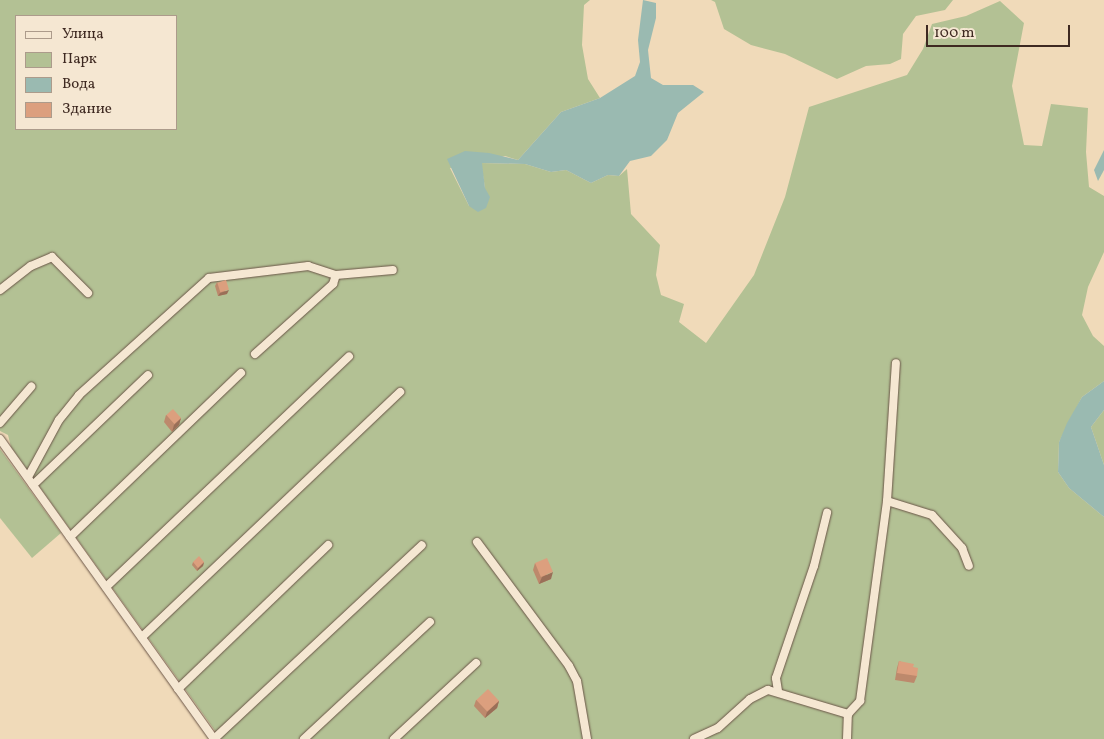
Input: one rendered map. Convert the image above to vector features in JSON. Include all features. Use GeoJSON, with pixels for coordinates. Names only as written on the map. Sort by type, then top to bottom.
{"type":"FeatureCollection","features":[{"type":"Feature","properties":{"kind":"street"},"geometry":{"type":"LineString","coordinates":[[0,290],[31,266],[52,257],[88,293]]}},
{"type":"Feature","properties":{"kind":"street"},"geometry":{"type":"LineString","coordinates":[[28,477],[59,420],[79,395],[209,278],[234,277],[308,266],[336,275],[393,270]]}},
{"type":"Feature","properties":{"kind":"street"},"geometry":{"type":"LineString","coordinates":[[255,354],[333,284],[336,275]]}},
{"type":"Feature","properties":{"kind":"street"},"geometry":{"type":"LineString","coordinates":[[106,587],[349,356]]}},
{"type":"Feature","properties":{"kind":"street"},"geometry":{"type":"LineString","coordinates":[[847,739],[848,714],[860,701],[887,501],[896,363]]}},
{"type":"Feature","properties":{"kind":"street"},"geometry":{"type":"LineString","coordinates":[[70,537],[241,373]]}},
{"type":"Feature","properties":{"kind":"street"},"geometry":{"type":"LineString","coordinates":[[33,485],[148,375]]}},
{"type":"Feature","properties":{"kind":"street"},"geometry":{"type":"LineString","coordinates":[[0,423],[31,387]]}},
{"type":"Feature","properties":{"kind":"street"},"geometry":{"type":"LineString","coordinates":[[142,638],[400,392]]}},
{"type":"Feature","properties":{"kind":"street"},"geometry":{"type":"LineString","coordinates":[[0,439],[214,739],[422,545]]}},
{"type":"Feature","properties":{"kind":"street"},"geometry":{"type":"LineString","coordinates":[[887,501],[932,515],[962,548],[969,566]]}},
{"type":"Feature","properties":{"kind":"street"},"geometry":{"type":"LineString","coordinates":[[778,691],[776,678],[814,566],[828,513]]}},
{"type":"Feature","properties":{"kind":"street"},"geometry":{"type":"LineString","coordinates":[[477,542],[569,666],[577,681],[588,739]]}},
{"type":"Feature","properties":{"kind":"street"},"geometry":{"type":"LineString","coordinates":[[178,689],[328,545]]}},
{"type":"Feature","properties":{"kind":"street"},"geometry":{"type":"LineString","coordinates":[[304,739],[430,622]]}},
{"type":"Feature","properties":{"kind":"street"},"geometry":{"type":"LineString","coordinates":[[394,739],[476,663]]}},
{"type":"Feature","properties":{"kind":"street"},"geometry":{"type":"LineString","coordinates":[[694,739],[718,728],[750,699],[768,690],[778,691],[848,714]]}},
{"type":"Feature","properties":{"kind":"green space"},"geometry":{"type":"Polygon","coordinates":[[[0,0],[590,0],[584,5],[582,45],[588,79],[600,98],[561,112],[518,160],[505,156],[450,168],[469,206],[485,188],[481,163],[525,164],[551,172],[566,170],[591,183],[608,175],[619,176],[627,169],[631,214],[660,245],[656,275],[661,295],[684,304],[679,322],[706,343],[754,275],[785,197],[809,107],[907,75],[923,49],[932,24],[966,16],[1000,1],[1024,23],[1012,86],[1024,145],[1042,146],[1051,104],[1088,108],[1086,152],[1089,187],[1104,196],[1104,252],[1088,287],[1082,315],[1093,336],[1104,346],[1104,381],[1082,397],[1059,442],[1058,472],[1069,488],[1104,517],[1104,739],[221,739],[11,447],[8,435],[0,431],[0,0]]]}},
{"type":"Feature","properties":{"kind":"green space"},"geometry":{"type":"Polygon","coordinates":[[[711,0],[953,0],[945,10],[916,16],[903,34],[901,59],[890,64],[866,66],[837,79],[785,54],[751,45],[724,29],[715,2],[711,0]]]}},
{"type":"Feature","properties":{"kind":"green space"},"geometry":{"type":"Polygon","coordinates":[[[1104,410],[1104,465],[1091,427],[1104,410]]]}},
{"type":"Feature","properties":{"kind":"green space"},"geometry":{"type":"Polygon","coordinates":[[[0,449],[61,533],[32,558],[0,518],[0,449]]]}},
{"type":"Feature","properties":{"kind":"water"},"geometry":{"type":"Polygon","coordinates":[[[643,0],[656,3],[656,18],[648,50],[651,78],[663,85],[693,85],[704,92],[678,113],[667,140],[651,156],[630,161],[619,176],[608,175],[591,183],[566,170],[551,172],[525,164],[482,163],[485,188],[490,197],[486,208],[478,212],[469,206],[447,159],[465,151],[489,153],[518,160],[561,112],[600,98],[635,76],[640,62],[638,40],[643,0]]]}},
{"type":"Feature","properties":{"kind":"water"},"geometry":{"type":"Polygon","coordinates":[[[1104,150],[1104,170],[1098,181],[1094,170],[1104,150]]]}},
{"type":"Feature","properties":{"kind":"water"},"geometry":{"type":"Polygon","coordinates":[[[1104,381],[1104,410],[1091,427],[1104,465],[1104,517],[1069,488],[1058,472],[1059,442],[1067,423],[1082,397],[1104,381]]]}},
{"type":"Feature","properties":{"kind":"building"},"geometry":{"type":"Polygon","coordinates":[[[226,280],[229,290],[220,292],[217,283],[226,280]]]}},
{"type":"Feature","properties":{"kind":"building"},"geometry":{"type":"Polygon","coordinates":[[[173,409],[181,418],[174,424],[166,415],[173,409]]]}},
{"type":"Feature","properties":{"kind":"building"},"geometry":{"type":"Polygon","coordinates":[[[199,556],[204,562],[198,568],[193,562],[199,556]]]}},
{"type":"Feature","properties":{"kind":"building"},"geometry":{"type":"Polygon","coordinates":[[[547,558],[553,572],[541,577],[535,563],[547,558]]]}},
{"type":"Feature","properties":{"kind":"building"},"geometry":{"type":"Polygon","coordinates":[[[899,661],[914,664],[913,667],[918,668],[917,676],[897,673],[899,661]]]}},
{"type":"Feature","properties":{"kind":"building"},"geometry":{"type":"Polygon","coordinates":[[[488,689],[499,701],[487,712],[476,700],[488,689]]]}}]}
